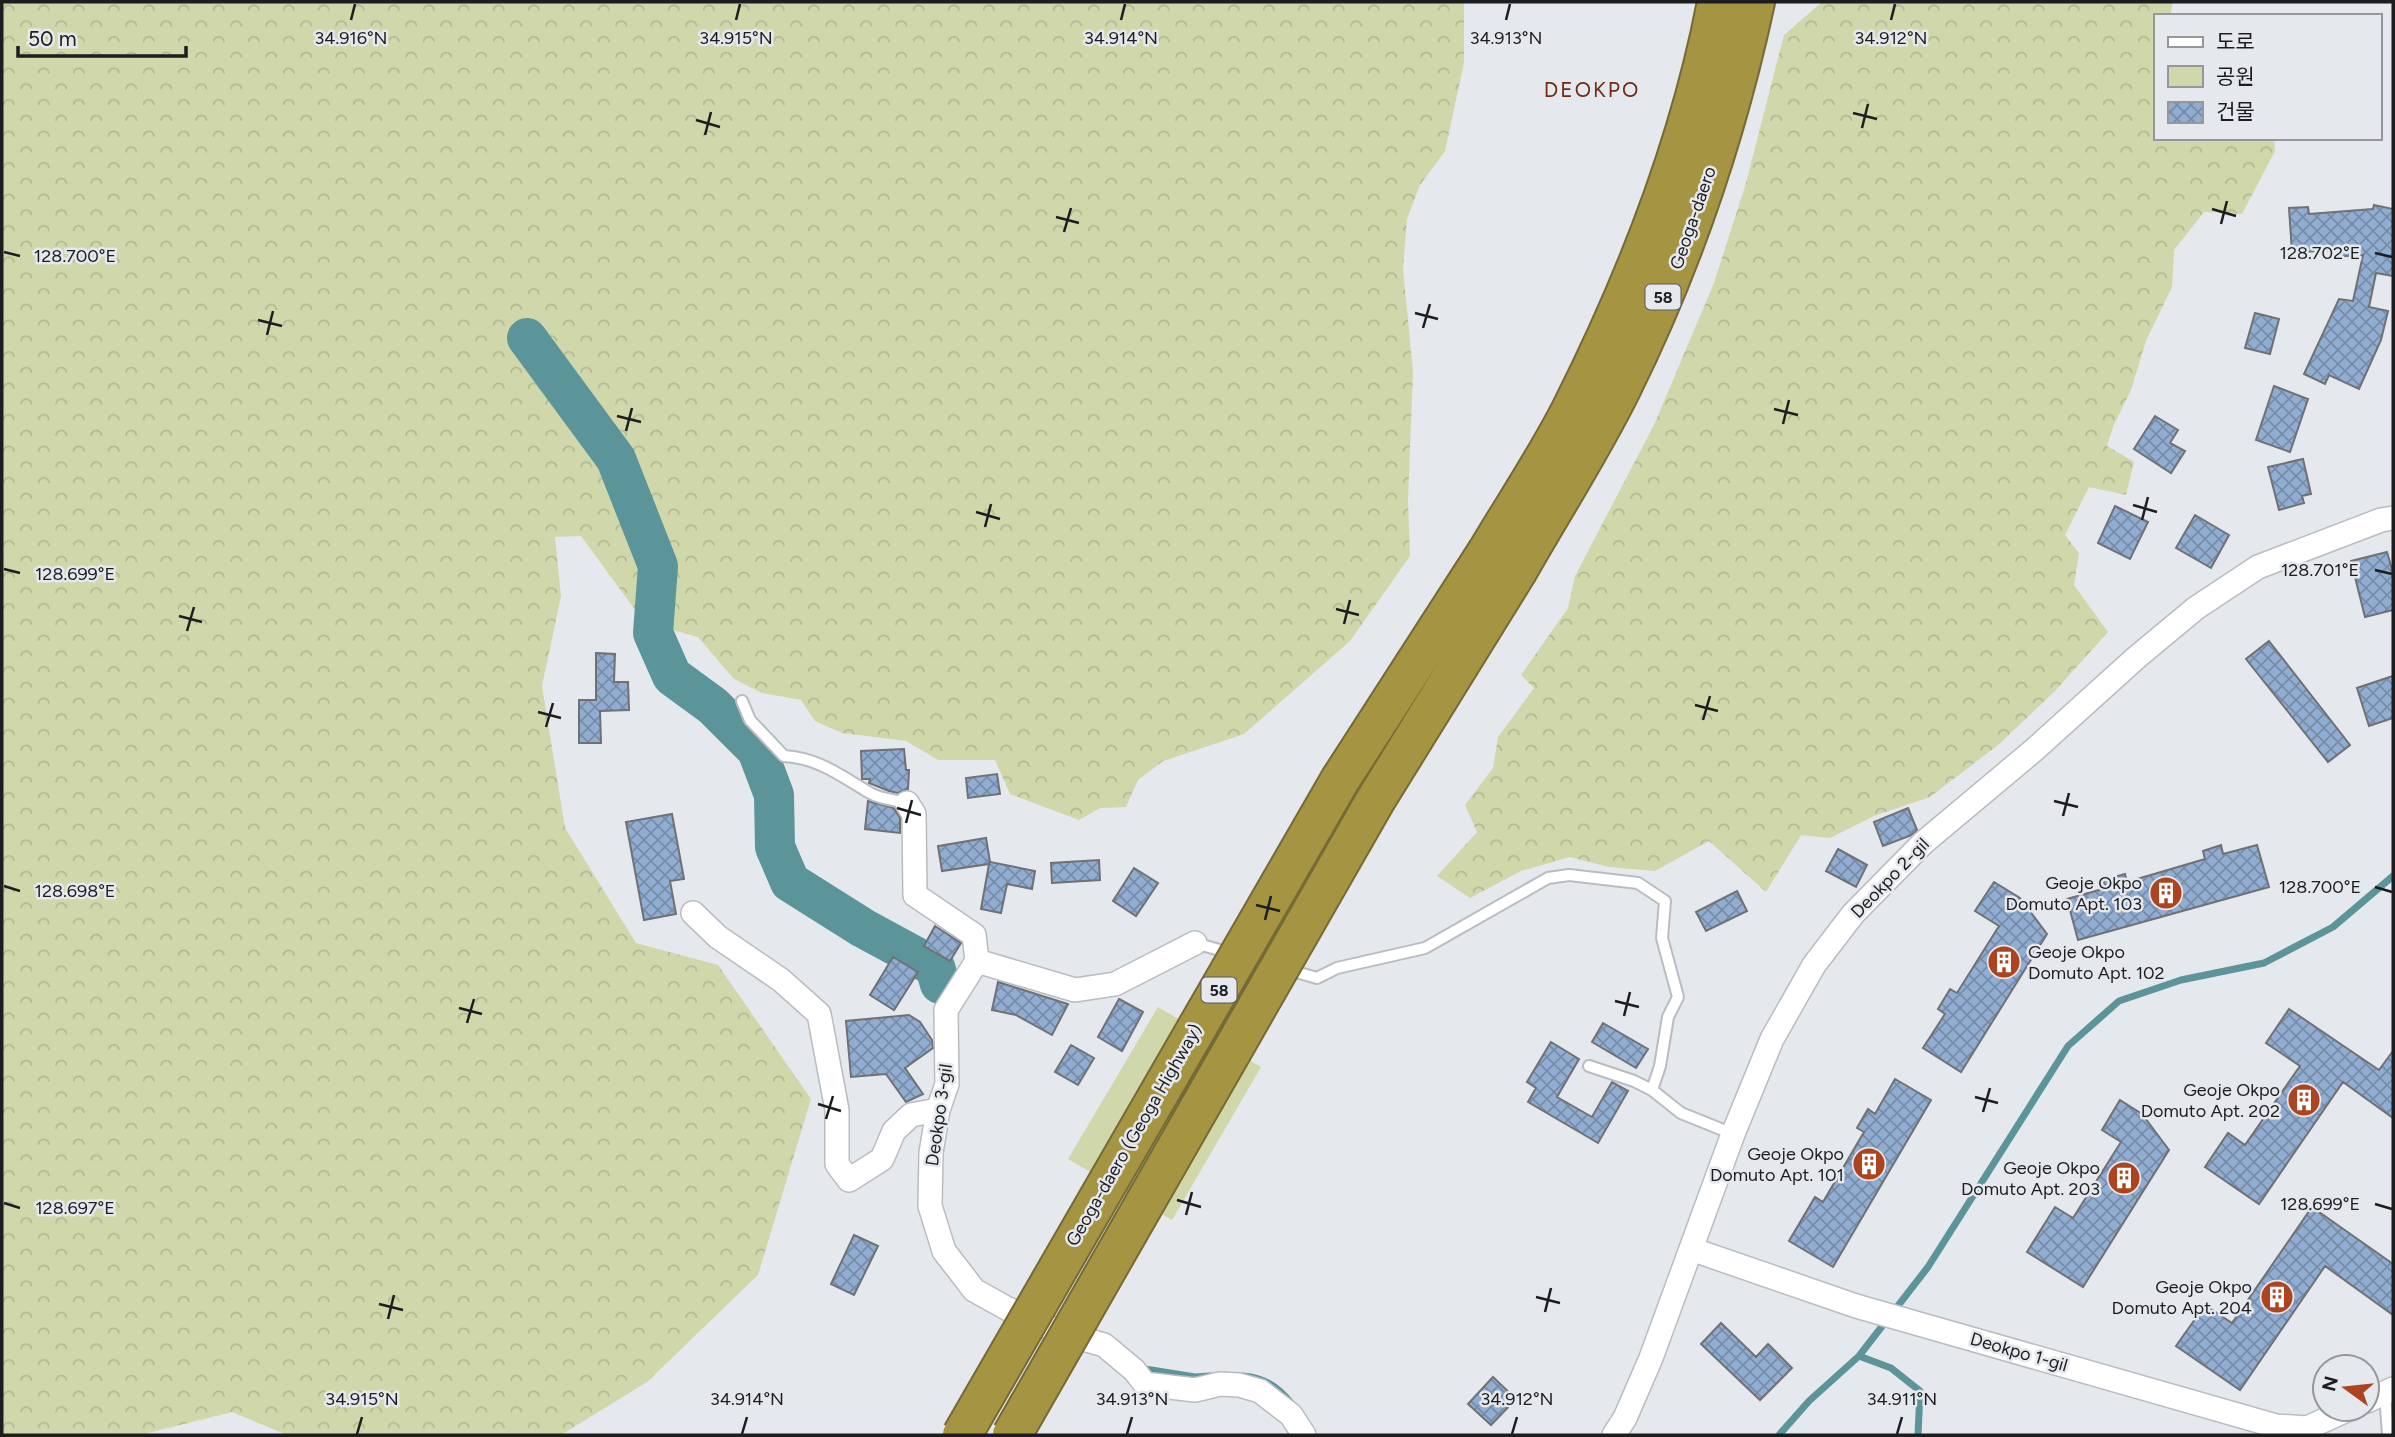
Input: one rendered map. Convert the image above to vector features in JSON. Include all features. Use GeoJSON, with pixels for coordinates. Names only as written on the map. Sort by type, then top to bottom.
{"type":"FeatureCollection","features":[{"type":"Feature","properties":{"kind":"highway","name":"Geoga-daero"},"geometry":{"type":"LineString","coordinates":[[1503,561],[1640,259],[1688,122],[1717,2]]}},
{"type":"Feature","properties":{"kind":"highway","name":"Geoga-daero"},"geometry":{"type":"LineString","coordinates":[[1503,561],[1621,390],[1670,283],[1704,190],[1730,106],[1755,2]]}},
{"type":"Feature","properties":{"kind":"highway","name":"Geoga-daero (Geoga Highway)"},"geometry":{"type":"LineString","coordinates":[[962,1435],[1339,780],[1503,561]]}},
{"type":"Feature","properties":{"kind":"highway","name":"58"},"geometry":{"type":"LineString","coordinates":[[1012,1435],[1375,801],[1503,561]]}},
{"type":"Feature","properties":{"kind":"street","name":"Deokpo 2-gil"},"geometry":{"type":"LineString","coordinates":[[1614,1435],[1625,1418],[1651,1358],[1733,1134],[1772,1039],[1814,965],[1853,914],[1923,842],[2035,750],[2137,657],[2196,608],[2258,567],[2381,520],[2393,518]]}},
{"type":"Feature","properties":{"kind":"street"},"geometry":{"type":"LineString","coordinates":[[907,803],[914,814],[915,895],[974,935],[977,961],[1075,990],[1115,984],[1195,943]]}},
{"type":"Feature","properties":{"kind":"street"},"geometry":{"type":"LineString","coordinates":[[694,913],[718,937],[781,980],[820,1014],[836,1110],[837,1164],[849,1180],[882,1158],[894,1131],[911,1115],[938,1110]]}},
{"type":"Feature","properties":{"kind":"street","name":"Deokpo 3-gil"},"geometry":{"type":"LineString","coordinates":[[977,961],[946,1010],[947,1084],[938,1110],[931,1153],[930,1206],[944,1251],[974,1290],[1008,1309],[1062,1333],[1104,1345],[1146,1384],[1195,1390],[1220,1384],[1239,1385],[1260,1391],[1291,1415],[1304,1435]]}},
{"type":"Feature","properties":{"kind":"street","name":"Deokpo 1-gil"},"geometry":{"type":"LineString","coordinates":[[1691,1249],[1856,1306],[2277,1431],[2307,1428],[2318,1423]]}},
{"type":"Feature","properties":{"kind":"lane"},"geometry":{"type":"LineString","coordinates":[[742,701],[750,720],[784,756],[799,757],[844,775],[872,794],[907,803]]}},
{"type":"Feature","properties":{"kind":"lane"},"geometry":{"type":"LineString","coordinates":[[1195,943],[1317,978],[1337,968],[1425,948],[1548,878],[1569,875],[1638,883],[1665,901],[1662,939],[1678,997],[1668,1017],[1660,1066],[1652,1090]]}},
{"type":"Feature","properties":{"kind":"lane"},"geometry":{"type":"LineString","coordinates":[[1589,1066],[1634,1081],[1652,1090],[1681,1113],[1733,1134]]}},
{"type":"Feature","properties":{"kind":"lane"},"geometry":{"type":"LineString","coordinates":[[2382,1394],[2389,1435]]}},
{"type":"Feature","properties":{"kind":"green space"},"geometry":{"type":"Polygon","coordinates":[[[2,2],[1464,2],[1464,63],[1445,151],[1420,185],[1407,219],[1403,269],[1413,371],[1408,500],[1410,556],[1350,641],[1244,734],[1163,761],[1138,780],[1126,807],[1100,808],[1079,820],[1010,794],[995,760],[938,760],[906,741],[842,733],[815,721],[801,700],[762,693],[734,679],[698,637],[644,622],[581,536],[555,537],[561,596],[542,686],[565,828],[636,943],[718,965],[811,1099],[758,1275],[647,1382],[561,1435],[287,1435],[232,1412],[140,1435],[2,1435],[2,2]]]}},
{"type":"Feature","properties":{"kind":"green space"},"geometry":{"type":"Polygon","coordinates":[[[1822,2],[2173,2],[2173,14],[2154,14],[2154,140],[2274,140],[2275,151],[2242,214],[2204,212],[2174,250],[2172,287],[2146,341],[2131,390],[2107,446],[2134,462],[2126,495],[2089,487],[2065,535],[2079,553],[2074,585],[2108,632],[2055,691],[1998,745],[1930,797],[1874,816],[1830,838],[1801,835],[1766,892],[1709,841],[1655,871],[1609,867],[1570,857],[1521,871],[1470,898],[1437,876],[1477,832],[1465,805],[1493,768],[1498,737],[1534,688],[1521,675],[1568,608],[1575,576],[1654,425],[1714,283],[1746,183],[1784,35],[1822,2]]]}},
{"type":"Feature","properties":{"kind":"green space"},"geometry":{"type":"Polygon","coordinates":[[[1158,1007],[1261,1067],[1172,1220],[1068,1159],[1158,1007]]]}},
{"type":"Feature","properties":{"kind":"building"},"geometry":{"type":"Polygon","coordinates":[[[2374,205],[2393,209],[2393,276],[2376,273],[2369,307],[2388,311],[2381,340],[2359,389],[2329,375],[2325,384],[2304,374],[2339,299],[2353,301],[2363,255],[2331,257],[2330,250],[2292,253],[2289,208],[2308,207],[2309,214],[2373,209],[2374,205]]]}},
{"type":"Feature","properties":{"kind":"building"},"geometry":{"type":"Polygon","coordinates":[[[2255,313],[2279,319],[2270,354],[2245,348],[2255,313]]]}},
{"type":"Feature","properties":{"kind":"building"},"geometry":{"type":"Polygon","coordinates":[[[2274,386],[2308,399],[2290,452],[2256,440],[2274,386]]]}},
{"type":"Feature","properties":{"kind":"building"},"geometry":{"type":"Polygon","coordinates":[[[2155,416],[2178,430],[2170,443],[2185,451],[2171,473],[2134,449],[2155,416]]]}},
{"type":"Feature","properties":{"kind":"building"},"geometry":{"type":"Polygon","coordinates":[[[2303,459],[2311,494],[2302,496],[2304,503],[2279,510],[2268,467],[2303,459]]]}},
{"type":"Feature","properties":{"kind":"building"},"geometry":{"type":"Polygon","coordinates":[[[2115,506],[2148,522],[2130,559],[2098,543],[2115,506]]]}},
{"type":"Feature","properties":{"kind":"building"},"geometry":{"type":"Polygon","coordinates":[[[2195,515],[2229,535],[2211,568],[2176,548],[2195,515]]]}},
{"type":"Feature","properties":{"kind":"building"},"geometry":{"type":"Polygon","coordinates":[[[2387,552],[2393,573],[2393,610],[2365,617],[2351,561],[2387,552]]]}},
{"type":"Feature","properties":{"kind":"building"},"geometry":{"type":"Polygon","coordinates":[[[2269,641],[2350,745],[2328,762],[2246,659],[2269,641]]]}},
{"type":"Feature","properties":{"kind":"building"},"geometry":{"type":"Polygon","coordinates":[[[596,653],[615,654],[614,682],[628,682],[629,710],[600,711],[601,743],[579,743],[579,700],[596,700],[596,653]]]}},
{"type":"Feature","properties":{"kind":"building"},"geometry":{"type":"Polygon","coordinates":[[[2393,676],[2393,718],[2369,726],[2357,688],[2393,676]]]}},
{"type":"Feature","properties":{"kind":"building"},"geometry":{"type":"Polygon","coordinates":[[[904,749],[906,770],[909,770],[908,789],[898,793],[869,783],[870,779],[862,779],[861,751],[904,749]]]}},
{"type":"Feature","properties":{"kind":"building"},"geometry":{"type":"Polygon","coordinates":[[[997,774],[1000,794],[968,798],[966,778],[997,774]]]}},
{"type":"Feature","properties":{"kind":"building"},"geometry":{"type":"Polygon","coordinates":[[[868,801],[894,808],[900,818],[900,833],[865,829],[868,801]]]}},
{"type":"Feature","properties":{"kind":"building"},"geometry":{"type":"Polygon","coordinates":[[[1908,808],[1917,830],[1912,835],[1883,846],[1874,822],[1908,808]]]}},
{"type":"Feature","properties":{"kind":"building"},"geometry":{"type":"Polygon","coordinates":[[[672,814],[684,879],[670,881],[676,914],[644,920],[626,822],[672,814]]]}},
{"type":"Feature","properties":{"kind":"building"},"geometry":{"type":"Polygon","coordinates":[[[986,838],[990,862],[1035,871],[1032,889],[1007,884],[1001,913],[981,909],[989,864],[942,871],[938,846],[986,838]]]}},
{"type":"Feature","properties":{"kind":"building","name":"Geoje Okpo Domuto Apt. 103"},"geometry":{"type":"Polygon","coordinates":[[[2221,845],[2223,854],[2257,845],[2269,887],[2078,940],[2067,899],[2106,888],[2103,880],[2125,874],[2127,882],[2205,859],[2203,851],[2221,845]]]}},
{"type":"Feature","properties":{"kind":"building"},"geometry":{"type":"Polygon","coordinates":[[[1838,849],[1867,865],[1856,887],[1826,871],[1838,849]]]}},
{"type":"Feature","properties":{"kind":"building"},"geometry":{"type":"Polygon","coordinates":[[[1099,860],[1100,880],[1052,883],[1051,863],[1099,860]]]}},
{"type":"Feature","properties":{"kind":"building"},"geometry":{"type":"Polygon","coordinates":[[[1134,868],[1158,883],[1136,916],[1113,901],[1134,868]]]}},
{"type":"Feature","properties":{"kind":"building","name":"Geoje Okpo Domuto Apt. 102"},"geometry":{"type":"Polygon","coordinates":[[[1994,882],[2020,898],[2047,934],[1961,1072],[1923,1048],[1945,1014],[1938,1009],[1950,989],[1957,993],[1999,926],[1975,911],[1994,882]]]}},
{"type":"Feature","properties":{"kind":"building"},"geometry":{"type":"Polygon","coordinates":[[[1737,891],[1747,911],[1706,931],[1696,912],[1737,891]]]}},
{"type":"Feature","properties":{"kind":"building"},"geometry":{"type":"Polygon","coordinates":[[[935,926],[961,943],[950,961],[924,946],[935,926]]]}},
{"type":"Feature","properties":{"kind":"building"},"geometry":{"type":"Polygon","coordinates":[[[893,957],[918,972],[894,1010],[870,995],[893,957]]]}},
{"type":"Feature","properties":{"kind":"building"},"geometry":{"type":"Polygon","coordinates":[[[998,982],[1068,1004],[1052,1035],[1016,1015],[992,1010],[998,982]]]}},
{"type":"Feature","properties":{"kind":"building"},"geometry":{"type":"Polygon","coordinates":[[[1119,999],[1143,1012],[1122,1051],[1098,1037],[1119,999]]]}},
{"type":"Feature","properties":{"kind":"building","name":"Geoje Okpo Domuto Apt. 202"},"geometry":{"type":"Polygon","coordinates":[[[2289,1009],[2379,1070],[2393,1051],[2393,1118],[2343,1082],[2259,1204],[2205,1167],[2228,1133],[2245,1145],[2300,1066],[2266,1043],[2289,1009]]]}},
{"type":"Feature","properties":{"kind":"building"},"geometry":{"type":"Polygon","coordinates":[[[909,1015],[920,1022],[932,1040],[933,1048],[905,1068],[923,1094],[906,1102],[886,1074],[851,1077],[846,1021],[909,1015]]]}},
{"type":"Feature","properties":{"kind":"building"},"geometry":{"type":"Polygon","coordinates":[[[1603,1023],[1648,1049],[1636,1068],[1592,1042],[1603,1023]]]}},
{"type":"Feature","properties":{"kind":"building"},"geometry":{"type":"Polygon","coordinates":[[[1551,1042],[1579,1059],[1557,1097],[1592,1117],[1612,1082],[1628,1091],[1598,1143],[1528,1102],[1536,1088],[1527,1082],[1551,1042]]]}},
{"type":"Feature","properties":{"kind":"building"},"geometry":{"type":"Polygon","coordinates":[[[1071,1045],[1094,1058],[1078,1085],[1055,1072],[1071,1045]]]}},
{"type":"Feature","properties":{"kind":"building","name":"Geoje Okpo Domuto Apt. 101"},"geometry":{"type":"Polygon","coordinates":[[[1895,1079],[1931,1100],[1833,1267],[1789,1241],[1815,1197],[1823,1202],[1864,1132],[1857,1128],[1868,1109],[1875,1114],[1895,1079]]]}},
{"type":"Feature","properties":{"kind":"building","name":"Geoje Okpo Domuto Apt. 203"},"geometry":{"type":"Polygon","coordinates":[[[2120,1100],[2142,1114],[2169,1150],[2083,1287],[2027,1252],[2055,1207],[2073,1218],[2121,1142],[2102,1130],[2120,1100]]]}},
{"type":"Feature","properties":{"kind":"building","name":"Geoje Okpo Domuto Apt. 204"},"geometry":{"type":"Polygon","coordinates":[[[2312,1207],[2393,1264],[2393,1315],[2325,1266],[2240,1390],[2176,1346],[2205,1305],[2232,1323],[2312,1207]]]}},
{"type":"Feature","properties":{"kind":"building"},"geometry":{"type":"Polygon","coordinates":[[[854,1235],[878,1246],[854,1295],[831,1284],[854,1235]]]}},
{"type":"Feature","properties":{"kind":"building"},"geometry":{"type":"Polygon","coordinates":[[[1721,1323],[1756,1357],[1768,1344],[1792,1368],[1760,1400],[1701,1344],[1721,1323]]]}},
{"type":"Feature","properties":{"kind":"building"},"geometry":{"type":"Polygon","coordinates":[[[1493,1377],[1516,1399],[1491,1425],[1468,1404],[1493,1377]]]}},
{"type":"Feature","properties":{"kind":"waterway"},"geometry":{"type":"LineString","coordinates":[[527,338],[616,459],[658,566],[653,633],[672,676],[713,706],[757,750],[774,795],[775,847],[790,882],[863,928],[935,967],[940,984]]}},
{"type":"Feature","properties":{"kind":"waterway"},"geometry":{"type":"LineString","coordinates":[[1779,1435],[1809,1401],[1859,1356],[1928,1267],[2068,1046],[2119,1001],[2181,980],[2264,963],[2333,927],[2393,876]]}},
{"type":"Feature","properties":{"kind":"waterway"},"geometry":{"type":"LineString","coordinates":[[1859,1356],[1891,1368],[1920,1391],[1918,1435]]}},
{"type":"Feature","properties":{"kind":"waterway"},"geometry":{"type":"LineString","coordinates":[[1145,1369],[1195,1377],[1210,1376]]}},
{"type":"Feature","properties":{"kind":"waterway"},"geometry":{"type":"LineString","coordinates":[[1243,1376],[1270,1384],[1291,1403]]}},
{"type":"Feature","properties":{"kind":"place","name":"Geoje Okpo Domuto Apt. 103"},"geometry":{"type":"Point","coordinates":[2166,893]}},
{"type":"Feature","properties":{"kind":"place","name":"Geoje Okpo Domuto Apt. 102"},"geometry":{"type":"Point","coordinates":[2004,962]}},
{"type":"Feature","properties":{"kind":"place","name":"Geoje Okpo Domuto Apt. 202"},"geometry":{"type":"Point","coordinates":[2304,1100]}},
{"type":"Feature","properties":{"kind":"place","name":"Geoje Okpo Domuto Apt. 101"},"geometry":{"type":"Point","coordinates":[1869,1164]}},
{"type":"Feature","properties":{"kind":"place","name":"Geoje Okpo Domuto Apt. 203"},"geometry":{"type":"Point","coordinates":[2124,1178]}},
{"type":"Feature","properties":{"kind":"place","name":"Geoje Okpo Domuto Apt. 204"},"geometry":{"type":"Point","coordinates":[2277,1297]}},
{"type":"Feature","properties":{"kind":"district","name":"DEOKPO"},"geometry":{"type":"Point","coordinates":[1592,90]}}]}
